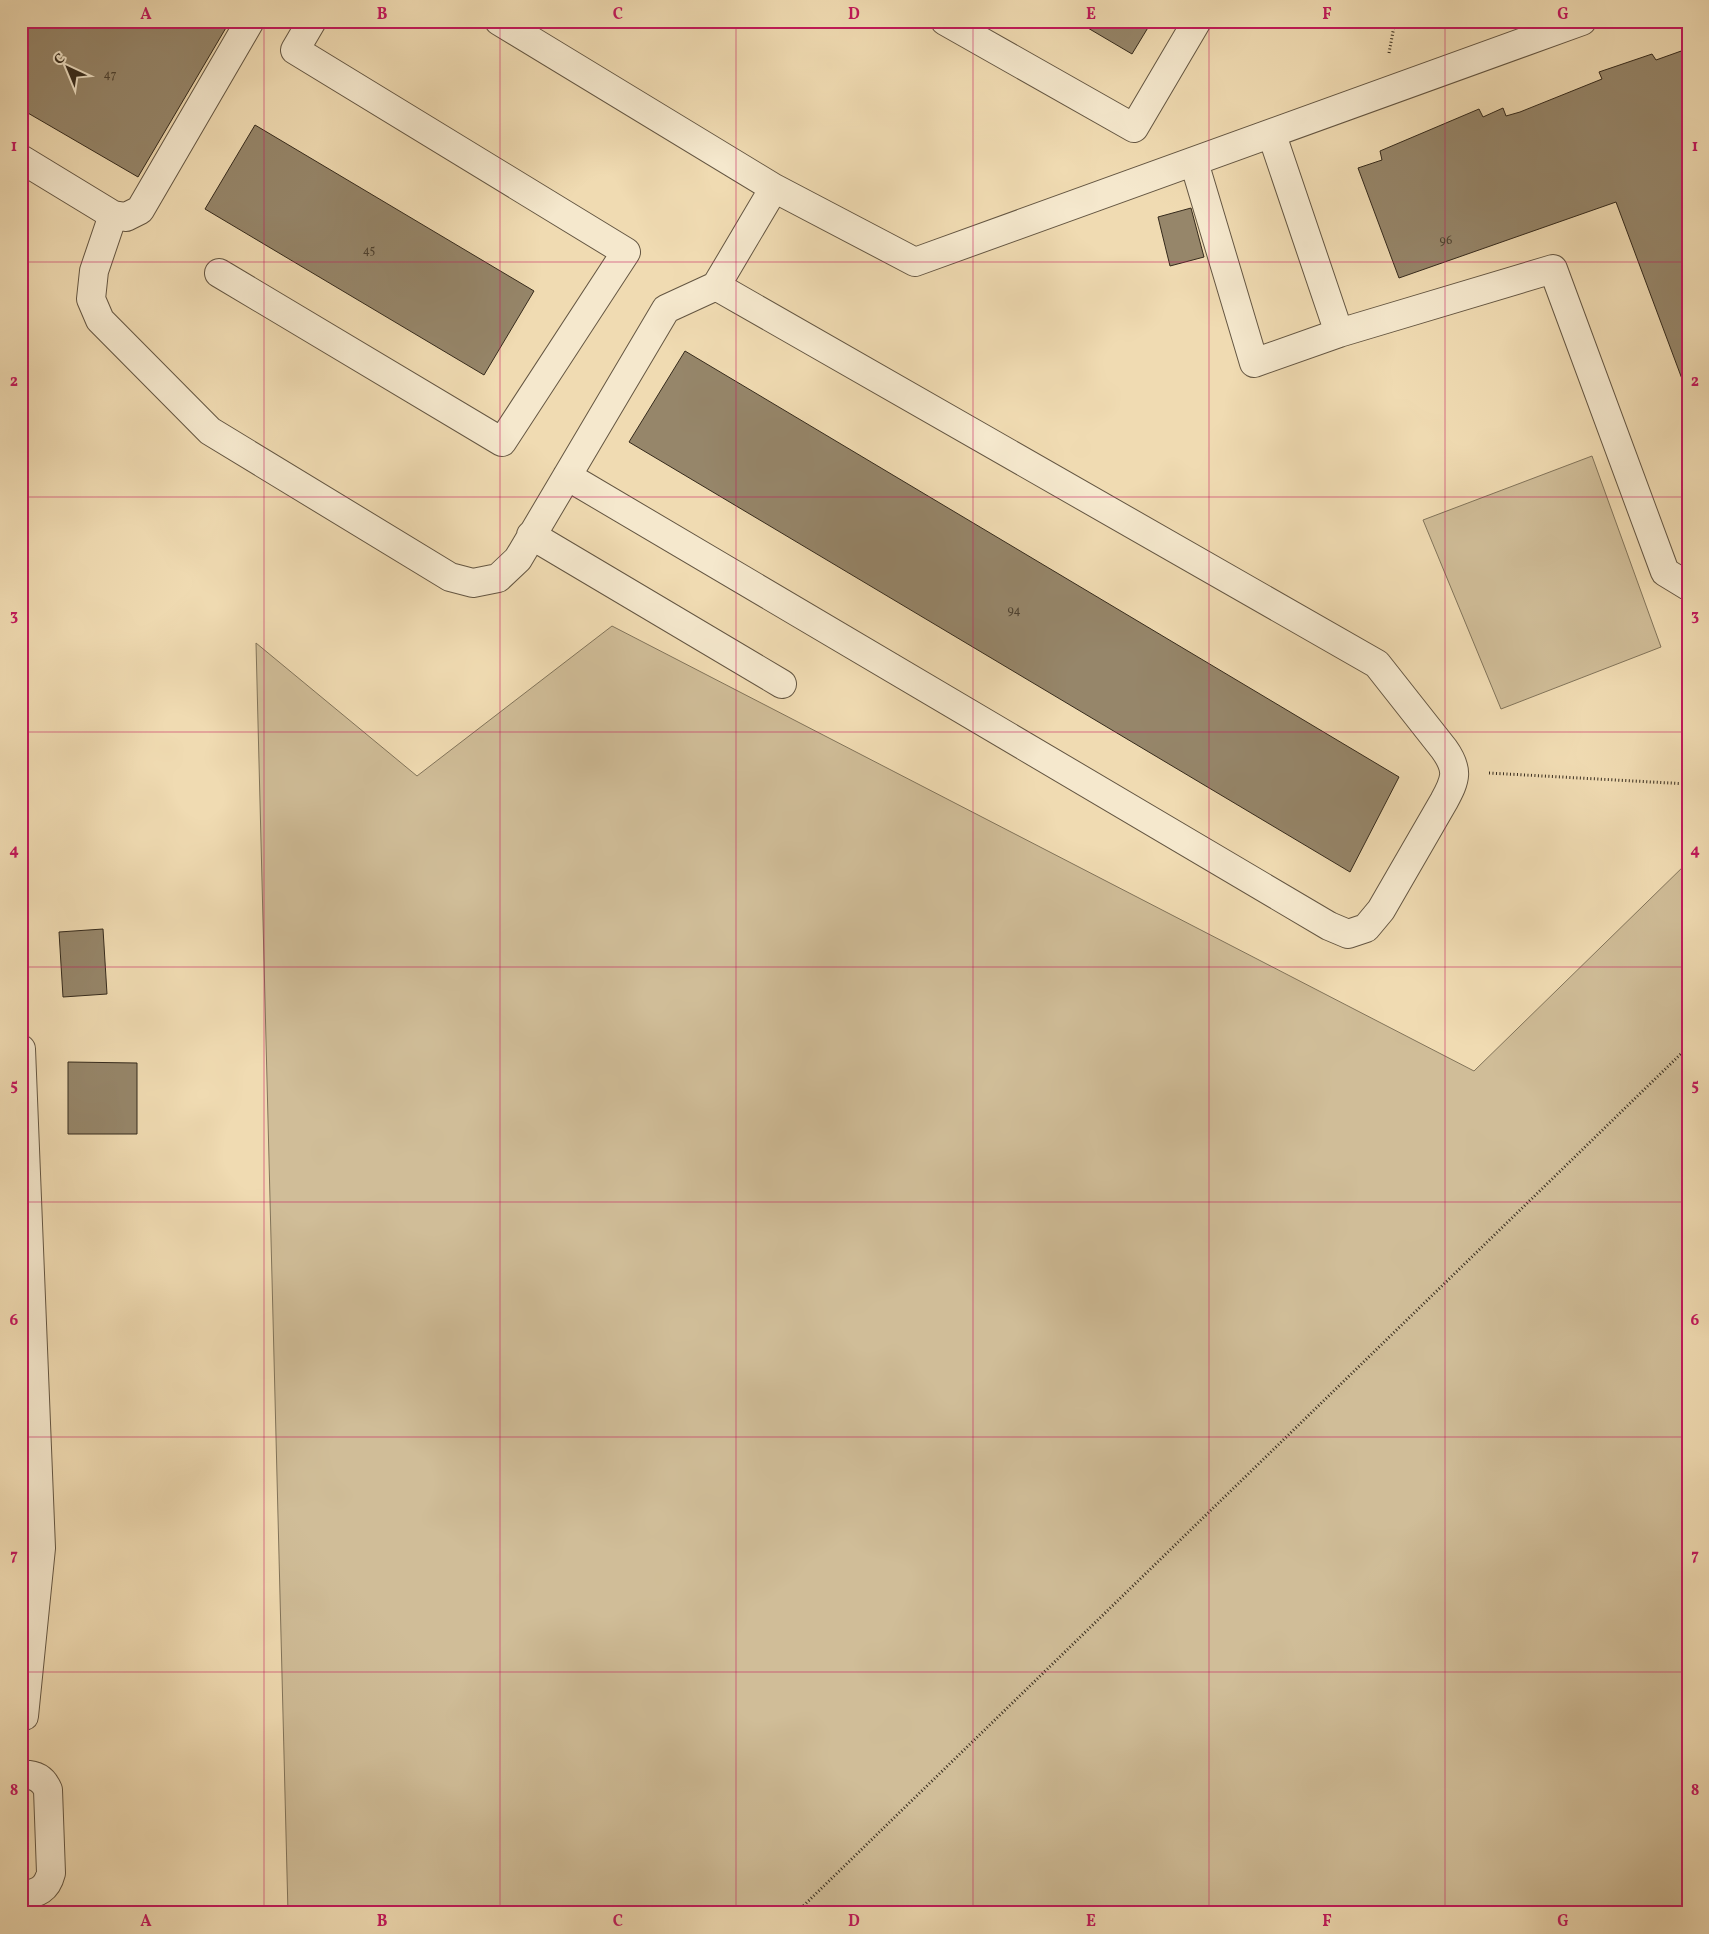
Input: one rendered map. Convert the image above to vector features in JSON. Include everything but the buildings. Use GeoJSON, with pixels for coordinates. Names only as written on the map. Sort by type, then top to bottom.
{"type":"FeatureCollection","features":[{"type":"Feature","properties":{"kind":"street"},"geometry":{"type":"LineString","coordinates":[[21,159],[114,215],[126,218],[140,210],[250,21]]}},
{"type":"Feature","properties":{"kind":"street"},"geometry":{"type":"LineString","coordinates":[[219,273],[502,442],[626,252],[295,50],[312,21]]}},
{"type":"Feature","properties":{"kind":"street"},"geometry":{"type":"LineString","coordinates":[[499,21],[774,188],[915,262],[1272,135],[1582,21]]}},
{"type":"Feature","properties":{"kind":"street"},"geometry":{"type":"LineString","coordinates":[[945,21],[1134,128],[1197,21]]}},
{"type":"Feature","properties":{"kind":"street"},"geometry":{"type":"LineString","coordinates":[[1272,135],[1339,333]]}},
{"type":"Feature","properties":{"kind":"street"},"geometry":{"type":"LineString","coordinates":[[1194,162],[1254,363],[1339,333],[1553,268],[1665,572],[1688,586]]}},
{"type":"Feature","properties":{"kind":"street"},"geometry":{"type":"LineString","coordinates":[[114,215],[94,271],[91,299],[100,320],[210,432],[450,577],[473,583],[498,578],[518,559],[666,309],[716,286],[774,188]]}},
{"type":"Feature","properties":{"kind":"street"},"geometry":{"type":"LineString","coordinates":[[567,476],[1329,926],[1348,934],[1366,928],[1381,910],[1453,785],[1455,772],[1452,761],[1444,749],[1377,664],[716,286]]}},
{"type":"Feature","properties":{"kind":"street"},"geometry":{"type":"LineString","coordinates":[[531,535],[782,684]]}},
{"type":"Feature","properties":{"kind":"street"},"geometry":{"type":"LineString","coordinates":[[21,1049],[41,1548],[23,1717]]}},
{"type":"Feature","properties":{"kind":"street"},"geometry":{"type":"LineString","coordinates":[[21,1775],[28,1774],[38,1777],[45,1783],[48,1790],[51,1873],[48,1884],[39,1892],[21,1895]]}},
{"type":"Feature","properties":{"kind":"path"},"geometry":{"type":"LineString","coordinates":[[1455,772],[1688,784]]}},
{"type":"Feature","properties":{"kind":"path"},"geometry":{"type":"LineString","coordinates":[[796,1913],[1688,1047]]}},
{"type":"Feature","properties":{"kind":"shaded area"},"geometry":{"type":"Polygon","coordinates":[[[1592,456],[1661,647],[1501,709],[1423,520],[1592,456]]]}},
{"type":"Feature","properties":{"kind":"shaded area"},"geometry":{"type":"Polygon","coordinates":[[[612,626],[1474,1071],[1688,862],[1688,1913],[288,1913],[256,643],[417,776],[612,626]]]}}]}
